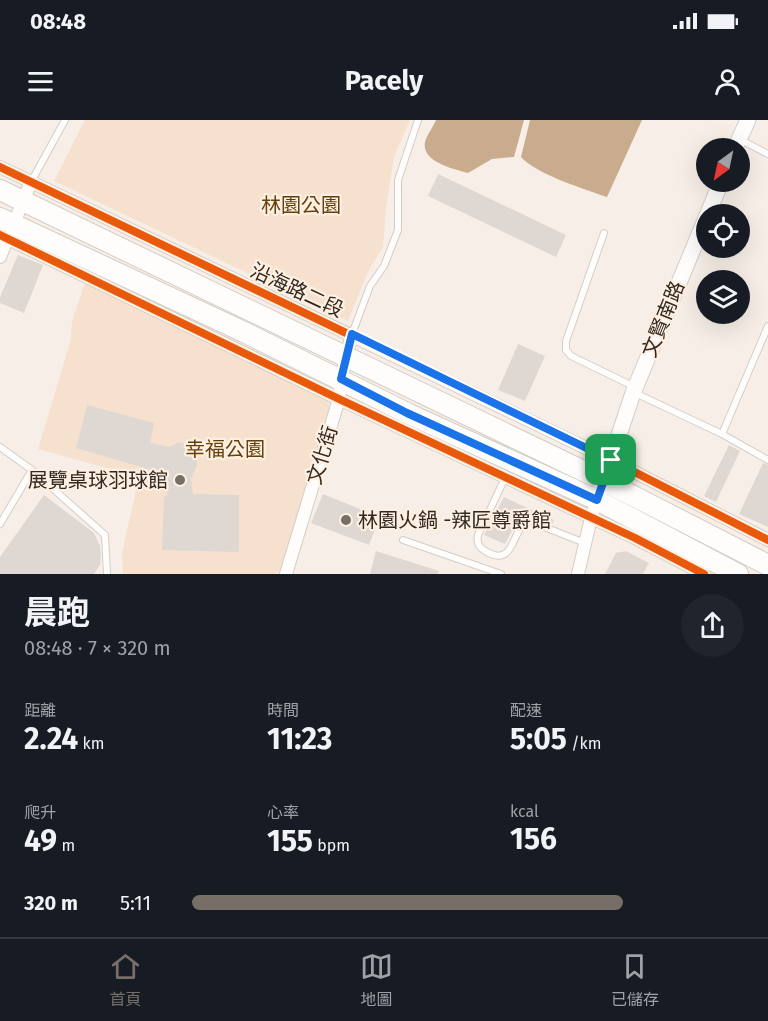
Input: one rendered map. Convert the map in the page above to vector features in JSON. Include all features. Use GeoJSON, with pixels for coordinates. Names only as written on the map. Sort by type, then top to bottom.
{"type":"FeatureCollection","features":[{"type":"Feature","properties":{"kind":"main road","name":"沿海路二段"},"geometry":{"type":"LineString","coordinates":[[0,190],[604,481],[768,565]]}},
{"type":"Feature","properties":{"kind":"main road"},"geometry":{"type":"LineString","coordinates":[[5,229],[244,332],[341,379],[594,509],[738,574]]}},
{"type":"Feature","properties":{"kind":"street"},"geometry":{"type":"LineString","coordinates":[[740,138],[748,120]]}},
{"type":"Feature","properties":{"kind":"street","name":"沿海路二段"},"geometry":{"type":"LineString","coordinates":[[0,167],[352,334],[611,460],[768,540]]}},
{"type":"Feature","properties":{"kind":"street"},"geometry":{"type":"LineString","coordinates":[[0,257],[5,229],[31,183]]}},
{"type":"Feature","properties":{"kind":"street","name":"文賢南路"},"geometry":{"type":"LineString","coordinates":[[594,509],[634,390],[717,192]]}},
{"type":"Feature","properties":{"kind":"street"},"geometry":{"type":"LineString","coordinates":[[5,229],[339,399],[505,478],[594,509],[635,538],[704,574]]}},
{"type":"Feature","properties":{"kind":"street","name":"文化街"},"geometry":{"type":"LineString","coordinates":[[286,574],[339,399],[341,379],[352,334]]}},
{"type":"Feature","properties":{"kind":"street"},"geometry":{"type":"LineString","coordinates":[[578,574],[594,509]]}},
{"type":"Feature","properties":{"kind":"lane"},"geometry":{"type":"LineString","coordinates":[[31,183],[65,120]]}},
{"type":"Feature","properties":{"kind":"lane"},"geometry":{"type":"LineString","coordinates":[[352,334],[370,286],[384,266],[398,230],[398,180],[418,120]]}},
{"type":"Feature","properties":{"kind":"lane"},"geometry":{"type":"LineString","coordinates":[[750,148],[768,154]]}},
{"type":"Feature","properties":{"kind":"lane"},"geometry":{"type":"LineString","coordinates":[[604,233],[572,322],[566,341],[566,350],[571,356],[768,460]]}},
{"type":"Feature","properties":{"kind":"lane"},"geometry":{"type":"LineString","coordinates":[[722,434],[768,326]]}},
{"type":"Feature","properties":{"kind":"lane"},"geometry":{"type":"LineString","coordinates":[[0,447],[32,470],[105,535],[106,574]]}},
{"type":"Feature","properties":{"kind":"lane"},"geometry":{"type":"LineString","coordinates":[[0,524],[32,470]]}},
{"type":"Feature","properties":{"kind":"lane"},"geometry":{"type":"LineString","coordinates":[[505,478],[478,535],[477,542],[483,550],[496,555],[507,553],[523,524],[529,521],[585,543]]}},
{"type":"Feature","properties":{"kind":"lane"},"geometry":{"type":"LineString","coordinates":[[403,540],[501,574]]}},
{"type":"Feature","properties":{"kind":"green space","name":"林園公園"},"geometry":{"type":"Polygon","coordinates":[[[85,120],[410,120],[394,157],[383,247],[368,272],[348,321],[54,181],[85,120]]]}},
{"type":"Feature","properties":{"kind":"green space","name":"幸福公園"},"geometry":{"type":"Polygon","coordinates":[[[85,283],[324,396],[329,402],[330,415],[280,571],[275,574],[123,574],[122,553],[139,477],[38,449],[71,339],[72,321],[85,283]]]}},
{"type":"Feature","properties":{"kind":"shaded area"},"geometry":{"type":"Polygon","coordinates":[[[436,120],[524,120],[514,157],[492,159],[468,173],[440,164],[428,155],[425,142],[436,120]]]}},
{"type":"Feature","properties":{"kind":"shaded area"},"geometry":{"type":"Polygon","coordinates":[[[530,120],[642,120],[607,197],[549,175],[521,157],[530,120]]]}},
{"type":"Feature","properties":{"kind":"building"},"geometry":{"type":"Polygon","coordinates":[[[438,174],[566,235],[556,257],[428,196],[438,174]]]}},
{"type":"Feature","properties":{"kind":"building"},"geometry":{"type":"Polygon","coordinates":[[[18,255],[43,265],[24,313],[0,303],[0,297],[18,255]]]}},
{"type":"Feature","properties":{"kind":"building"},"geometry":{"type":"Polygon","coordinates":[[[518,344],[545,356],[525,401],[498,390],[518,344]]]}},
{"type":"Feature","properties":{"kind":"building","name":"展覽桌球羽球館"},"geometry":{"type":"Polygon","coordinates":[[[87,405],[154,423],[150,443],[170,447],[177,443],[184,443],[192,449],[197,456],[197,465],[191,479],[193,494],[239,495],[239,552],[162,550],[164,496],[167,497],[168,480],[161,469],[155,471],[76,448],[87,405]]]}},
{"type":"Feature","properties":{"kind":"building"},"geometry":{"type":"Polygon","coordinates":[[[729,445],[740,451],[716,502],[704,496],[729,445]]]}},
{"type":"Feature","properties":{"kind":"building"},"geometry":{"type":"Polygon","coordinates":[[[763,463],[768,465],[768,527],[739,514],[763,463]]]}},
{"type":"Feature","properties":{"kind":"building","name":"林園火鍋 -辣匠尊爵館"},"geometry":{"type":"Polygon","coordinates":[[[323,494],[380,517],[369,545],[311,523],[323,494]]]}},
{"type":"Feature","properties":{"kind":"building"},"geometry":{"type":"Polygon","coordinates":[[[44,495],[94,533],[101,555],[100,565],[94,574],[0,574],[0,557],[44,495]]]}},
{"type":"Feature","properties":{"kind":"building"},"geometry":{"type":"Polygon","coordinates":[[[504,497],[554,520],[552,524],[526,516],[516,523],[505,544],[484,535],[504,497]]]}},
{"type":"Feature","properties":{"kind":"building"},"geometry":{"type":"Polygon","coordinates":[[[376,551],[439,571],[438,574],[370,574],[376,551]]]}},
{"type":"Feature","properties":{"kind":"building"},"geometry":{"type":"Polygon","coordinates":[[[626,551],[649,563],[643,574],[605,574],[616,553],[626,551]]]}},
{"type":"Feature","properties":{"kind":"cycle path"},"geometry":{"type":"LineString","coordinates":[[0,167],[611,460],[768,540]]}},
{"type":"Feature","properties":{"kind":"cycle path"},"geometry":{"type":"LineString","coordinates":[[0,235],[339,399],[635,538],[704,574]]}},
{"type":"Feature","properties":{"kind":"place","name":"展覽桌球羽球館"},"geometry":{"type":"Point","coordinates":[180,480]}},
{"type":"Feature","properties":{"kind":"place","name":"林園火鍋 -辣匠尊爵館"},"geometry":{"type":"Point","coordinates":[346,520]}},
{"type":"Feature","properties":{"kind":"route"},"geometry":{"type":"LineString","coordinates":[[352,334],[611,460],[597,500],[407,413],[341,379],[352,334]]}}]}
